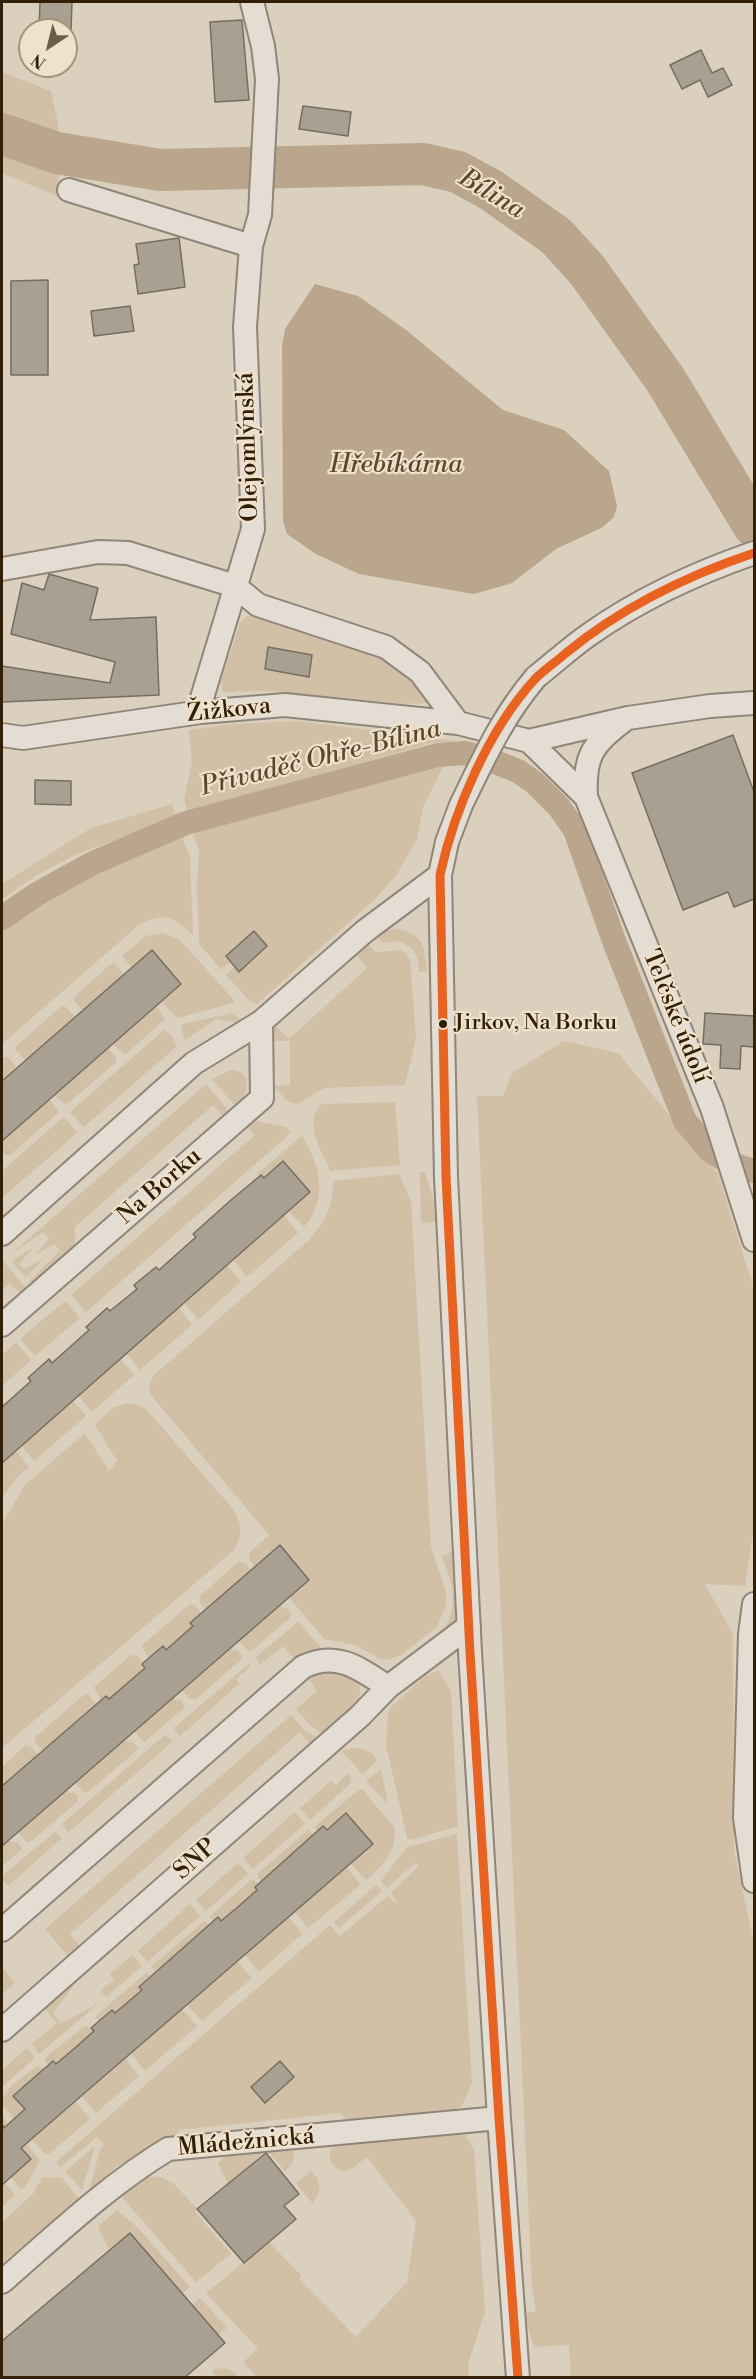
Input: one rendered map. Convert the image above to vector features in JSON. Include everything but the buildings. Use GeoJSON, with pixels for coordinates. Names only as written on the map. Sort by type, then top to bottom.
{"type":"FeatureCollection","features":[{"type":"Feature","properties":{"kind":"street","name":"Olejomlýnská"},"geometry":{"type":"LineString","coordinates":[[201,712],[202,698],[253,529],[245,327],[251,246],[260,216],[267,79],[263,46],[252,2]]}},
{"type":"Feature","properties":{"kind":"street"},"geometry":{"type":"LineString","coordinates":[[69,190],[251,246]]}},
{"type":"Feature","properties":{"kind":"street"},"geometry":{"type":"LineString","coordinates":[[2,569],[98,552],[128,553],[235,586],[258,605],[386,647],[420,672],[458,723]]}},
{"type":"Feature","properties":{"kind":"street"},"geometry":{"type":"LineString","coordinates":[[518,2378],[499,2118],[469,1626],[446,1177],[441,875],[447,842],[461,805],[496,732],[515,702],[536,677],[588,635],[637,603],[708,569],[754,553]]}},
{"type":"Feature","properties":{"kind":"street"},"geometry":{"type":"LineString","coordinates":[[529,741],[628,718],[710,706],[754,703]]}},
{"type":"Feature","properties":{"kind":"street","name":"Žižkova"},"geometry":{"type":"LineString","coordinates":[[2,735],[23,738],[201,712],[285,705],[458,723],[529,741]]}},
{"type":"Feature","properties":{"kind":"street"},"geometry":{"type":"LineString","coordinates":[[586,796],[585,775],[591,753],[602,737],[628,718]]}},
{"type":"Feature","properties":{"kind":"street"},"geometry":{"type":"LineString","coordinates":[[529,741],[586,796]]}},
{"type":"Feature","properties":{"kind":"street","name":"Telčské údolí"},"geometry":{"type":"LineString","coordinates":[[586,796],[721,1135],[754,1240]]}},
{"type":"Feature","properties":{"kind":"street"},"geometry":{"type":"LineString","coordinates":[[2,1234],[194,1063],[261,1022],[365,931],[441,875]]}},
{"type":"Feature","properties":{"kind":"street","name":"Na Borku"},"geometry":{"type":"LineString","coordinates":[[2,1325],[262,1098],[261,1022]]}},
{"type":"Feature","properties":{"kind":"street"},"geometry":{"type":"LineString","coordinates":[[754,1604],[749,1653],[745,1818],[754,1881]]}},
{"type":"Feature","properties":{"kind":"street","name":"SNP"},"geometry":{"type":"LineString","coordinates":[[2,2030],[360,1716],[388,1688],[469,1626]]}},
{"type":"Feature","properties":{"kind":"street"},"geometry":{"type":"LineString","coordinates":[[2,1930],[303,1667],[318,1660],[341,1660],[388,1688]]}},
{"type":"Feature","properties":{"kind":"street","name":"Mládežnická"},"geometry":{"type":"LineString","coordinates":[[2,2282],[137,2168],[168,2149],[499,2118]]}},
{"type":"Feature","properties":{"kind":"shaded area"},"geometry":{"type":"Polygon","coordinates":[[[2,72],[51,91],[58,124],[59,197],[2,173],[2,72]]]}},
{"type":"Feature","properties":{"kind":"shaded area"},"geometry":{"type":"Polygon","coordinates":[[[247,616],[257,616],[372,648],[408,672],[427,696],[427,703],[409,704],[271,691],[223,692],[221,681],[240,623],[247,616]]]}},
{"type":"Feature","properties":{"kind":"shaded area"},"geometry":{"type":"Polygon","coordinates":[[[297,721],[457,741],[431,743],[188,813],[184,800],[192,763],[189,730],[231,724],[297,721]]]}},
{"type":"Feature","properties":{"kind":"shaded area"},"geometry":{"type":"Polygon","coordinates":[[[445,764],[423,807],[417,840],[395,877],[375,899],[257,1004],[252,1003],[226,975],[235,966],[240,970],[267,946],[254,931],[227,955],[232,961],[221,969],[199,944],[197,886],[199,851],[193,832],[422,766],[445,764]]]}},
{"type":"Feature","properties":{"kind":"shaded area"},"geometry":{"type":"Polygon","coordinates":[[[172,804],[177,818],[77,854],[35,876],[2,899],[2,884],[91,828],[172,804]]]}},
{"type":"Feature","properties":{"kind":"shaded area"},"geometry":{"type":"Polygon","coordinates":[[[182,836],[190,857],[193,935],[168,918],[155,918],[139,925],[2,1044],[2,931],[42,903],[100,871],[182,836]]]}},
{"type":"Feature","properties":{"kind":"shaded area"},"geometry":{"type":"Polygon","coordinates":[[[394,928],[411,933],[420,942],[425,954],[427,971],[419,972],[417,957],[410,947],[398,942],[383,943],[376,936],[394,928]]]}},
{"type":"Feature","properties":{"kind":"shaded area"},"geometry":{"type":"Polygon","coordinates":[[[162,933],[179,939],[234,1000],[233,1003],[178,1018],[175,1016],[161,1001],[181,983],[152,950],[132,967],[123,958],[123,955],[146,936],[162,933]]]}},
{"type":"Feature","properties":{"kind":"shaded area"},"geometry":{"type":"Polygon","coordinates":[[[367,944],[376,952],[402,950],[410,959],[416,1039],[405,1085],[324,1088],[298,1104],[289,1102],[273,1086],[290,1085],[290,1041],[273,1041],[273,1030],[276,1026],[289,1039],[367,968],[356,954],[367,944]]]}},
{"type":"Feature","properties":{"kind":"shaded area"},"geometry":{"type":"Polygon","coordinates":[[[111,964],[115,964],[124,974],[102,993],[87,1012],[82,1010],[74,1000],[75,996],[111,964]]]}},
{"type":"Feature","properties":{"kind":"shaded area"},"geometry":{"type":"Polygon","coordinates":[[[62,1006],[66,1007],[75,1017],[44,1044],[47,1048],[28,1063],[15,1050],[15,1047],[62,1006]]]}},
{"type":"Feature","properties":{"kind":"shaded area"},"geometry":{"type":"Polygon","coordinates":[[[156,1006],[165,1019],[125,1055],[113,1044],[156,1006]]]}},
{"type":"Feature","properties":{"kind":"shaded area"},"geometry":{"type":"Polygon","coordinates":[[[232,1013],[245,1024],[216,1019],[185,1040],[181,1027],[183,1024],[232,1013]]]}},
{"type":"Feature","properties":{"kind":"shaded area"},"geometry":{"type":"Polygon","coordinates":[[[164,1030],[170,1034],[177,1046],[84,1127],[71,1114],[71,1111],[164,1030]]]}},
{"type":"Feature","properties":{"kind":"shaded area"},"geometry":{"type":"Polygon","coordinates":[[[564,1041],[618,1053],[718,1174],[754,1289],[754,1526],[745,1586],[705,1584],[733,1634],[734,1851],[754,1943],[754,2377],[571,2377],[569,2345],[534,2347],[525,2318],[528,2312],[536,2312],[532,2287],[477,1096],[503,1096],[512,1073],[564,1041]]]}},
{"type":"Feature","properties":{"kind":"shaded area"},"geometry":{"type":"Polygon","coordinates":[[[108,1048],[116,1057],[116,1062],[66,1105],[54,1095],[108,1048]]]}},
{"type":"Feature","properties":{"kind":"shaded area"},"geometry":{"type":"Polygon","coordinates":[[[8,1057],[16,1067],[2,1081],[2,1059],[8,1057]]]}},
{"type":"Feature","properties":{"kind":"shaded area"},"geometry":{"type":"Polygon","coordinates":[[[230,1070],[238,1071],[246,1079],[246,1090],[238,1109],[212,1079],[230,1070]]]}},
{"type":"Feature","properties":{"kind":"shaded area"},"geometry":{"type":"Polygon","coordinates":[[[206,1084],[231,1114],[226,1119],[213,1105],[75,1227],[75,1248],[33,1284],[30,1281],[60,1250],[54,1244],[35,1255],[49,1239],[43,1232],[9,1256],[206,1084]]]}},
{"type":"Feature","properties":{"kind":"shaded area"},"geometry":{"type":"Polygon","coordinates":[[[49,1099],[58,1113],[10,1155],[6,1155],[2,1150],[2,1141],[49,1099]]]}},
{"type":"Feature","properties":{"kind":"shaded area"},"geometry":{"type":"Polygon","coordinates":[[[395,1102],[400,1165],[330,1171],[314,1128],[316,1111],[322,1104],[395,1102]]]}},
{"type":"Feature","properties":{"kind":"shaded area"},"geometry":{"type":"Polygon","coordinates":[[[62,1118],[65,1118],[77,1133],[2,1198],[2,1171],[62,1118]]]}},
{"type":"Feature","properties":{"kind":"shaded area"},"geometry":{"type":"Polygon","coordinates":[[[256,1121],[286,1127],[291,1133],[86,1312],[71,1295],[255,1135],[248,1127],[256,1121]]]}},
{"type":"Feature","properties":{"kind":"shaded area"},"geometry":{"type":"Polygon","coordinates":[[[302,1136],[313,1159],[319,1182],[317,1205],[312,1217],[304,1227],[289,1211],[310,1192],[284,1162],[264,1178],[256,1175],[302,1136]]]}},
{"type":"Feature","properties":{"kind":"shaded area"},"geometry":{"type":"Polygon","coordinates":[[[420,1172],[425,1172],[439,1219],[437,1222],[421,1223],[420,1172]]]}},
{"type":"Feature","properties":{"kind":"shaded area"},"geometry":{"type":"Polygon","coordinates":[[[399,1174],[411,1201],[431,1547],[446,1592],[446,1604],[437,1627],[400,1656],[386,1660],[356,1645],[324,1639],[289,1597],[309,1580],[280,1546],[255,1567],[249,1559],[249,1553],[269,1535],[150,1394],[149,1386],[153,1376],[309,1240],[320,1227],[330,1206],[333,1181],[399,1174]]]}},
{"type":"Feature","properties":{"kind":"shaded area"},"geometry":{"type":"Polygon","coordinates":[[[284,1215],[298,1233],[247,1277],[233,1260],[284,1215]]]}},
{"type":"Feature","properties":{"kind":"shaded area"},"geometry":{"type":"Polygon","coordinates":[[[34,1247],[19,1264],[24,1269],[43,1259],[26,1277],[12,1261],[34,1247]]]}},
{"type":"Feature","properties":{"kind":"shaded area"},"geometry":{"type":"Polygon","coordinates":[[[3,1261],[27,1289],[22,1295],[10,1283],[2,1290],[3,1261]]]}},
{"type":"Feature","properties":{"kind":"shaded area"},"geometry":{"type":"Polygon","coordinates":[[[227,1265],[241,1282],[198,1320],[184,1302],[227,1265]]]}},
{"type":"Feature","properties":{"kind":"shaded area"},"geometry":{"type":"Polygon","coordinates":[[[65,1301],[80,1318],[35,1356],[20,1339],[65,1301]]]}},
{"type":"Feature","properties":{"kind":"shaded area"},"geometry":{"type":"Polygon","coordinates":[[[178,1307],[192,1325],[140,1370],[126,1353],[178,1307]]]}},
{"type":"Feature","properties":{"kind":"shaded area"},"geometry":{"type":"Polygon","coordinates":[[[16,1342],[31,1360],[2,1386],[2,1355],[16,1342]]]}},
{"type":"Feature","properties":{"kind":"shaded area"},"geometry":{"type":"Polygon","coordinates":[[[120,1358],[134,1375],[92,1412],[78,1395],[120,1358]]]}},
{"type":"Feature","properties":{"kind":"shaded area"},"geometry":{"type":"Polygon","coordinates":[[[72,1400],[86,1416],[34,1461],[21,1445],[72,1400]]]}},
{"type":"Feature","properties":{"kind":"shaded area"},"geometry":{"type":"Polygon","coordinates":[[[130,1403],[147,1410],[233,1509],[240,1525],[239,1540],[233,1551],[2,1748],[2,1524],[25,1485],[85,1433],[109,1471],[117,1461],[95,1425],[114,1407],[130,1403]]]}},
{"type":"Feature","properties":{"kind":"shaded area"},"geometry":{"type":"Polygon","coordinates":[[[15,1450],[29,1467],[19,1475],[2,1498],[2,1461],[15,1450]]]}},
{"type":"Feature","properties":{"kind":"shaded area"},"geometry":{"type":"Polygon","coordinates":[[[451,1552],[456,1553],[460,1613],[456,1620],[446,1627],[452,1608],[453,1592],[442,1556],[451,1552]]]}},
{"type":"Feature","properties":{"kind":"shaded area"},"geometry":{"type":"Polygon","coordinates":[[[239,1561],[245,1563],[251,1571],[206,1609],[200,1603],[200,1596],[239,1561]]]}},
{"type":"Feature","properties":{"kind":"shaded area"},"geometry":{"type":"Polygon","coordinates":[[[190,1604],[193,1604],[201,1613],[190,1623],[193,1626],[166,1649],[163,1646],[149,1658],[141,1646],[190,1604]]]}},
{"type":"Feature","properties":{"kind":"shaded area"},"geometry":{"type":"Polygon","coordinates":[[[280,1605],[283,1609],[286,1607],[292,1614],[290,1618],[251,1651],[247,1650],[239,1641],[280,1605]]]}},
{"type":"Feature","properties":{"kind":"shaded area"},"geometry":{"type":"Polygon","coordinates":[[[298,1622],[321,1647],[295,1659],[283,1646],[260,1665],[256,1657],[298,1622]]]}},
{"type":"Feature","properties":{"kind":"shaded area"},"geometry":{"type":"Polygon","coordinates":[[[231,1648],[234,1651],[237,1649],[243,1658],[195,1700],[190,1699],[182,1690],[231,1648]]]}},
{"type":"Feature","properties":{"kind":"shaded area"},"geometry":{"type":"Polygon","coordinates":[[[131,1655],[138,1656],[145,1668],[109,1699],[106,1696],[101,1700],[94,1687],[131,1655]]]}},
{"type":"Feature","properties":{"kind":"shaded area"},"geometry":{"type":"Polygon","coordinates":[[[249,1664],[251,1666],[236,1679],[240,1683],[179,1737],[174,1728],[249,1664]]]}},
{"type":"Feature","properties":{"kind":"shaded area"},"geometry":{"type":"Polygon","coordinates":[[[325,1669],[352,1676],[359,1683],[360,1691],[353,1708],[324,1735],[310,1725],[296,1709],[317,1691],[307,1677],[325,1669]]]}},
{"type":"Feature","properties":{"kind":"shaded area"},"geometry":{"type":"Polygon","coordinates":[[[439,1670],[451,1692],[458,1826],[411,1840],[407,1838],[386,1745],[388,1712],[424,1677],[439,1670]]]}},
{"type":"Feature","properties":{"kind":"shaded area"},"geometry":{"type":"Polygon","coordinates":[[[85,1694],[88,1694],[96,1704],[43,1751],[35,1742],[35,1737],[85,1694]]]}},
{"type":"Feature","properties":{"kind":"shaded area"},"geometry":{"type":"Polygon","coordinates":[[[174,1697],[177,1701],[180,1699],[185,1707],[144,1742],[134,1731],[174,1697]]]}},
{"type":"Feature","properties":{"kind":"shaded area"},"geometry":{"type":"Polygon","coordinates":[[[291,1715],[304,1730],[319,1739],[311,1746],[300,1732],[70,1934],[81,1948],[70,1958],[45,1929],[291,1715]]]}},
{"type":"Feature","properties":{"kind":"shaded area"},"geometry":{"type":"Polygon","coordinates":[[[165,1735],[173,1741],[68,1833],[62,1824],[165,1735]]]}},
{"type":"Feature","properties":{"kind":"shaded area"},"geometry":{"type":"Polygon","coordinates":[[[125,1739],[129,1743],[132,1741],[138,1748],[136,1751],[88,1792],[84,1792],[75,1783],[125,1739]]]}},
{"type":"Feature","properties":{"kind":"shaded area"},"geometry":{"type":"Polygon","coordinates":[[[26,1745],[38,1755],[2,1786],[2,1767],[26,1745]]]}},
{"type":"Feature","properties":{"kind":"shaded area"},"geometry":{"type":"Polygon","coordinates":[[[358,1748],[371,1752],[377,1761],[362,1774],[341,1750],[358,1748]]]}},
{"type":"Feature","properties":{"kind":"shaded area"},"geometry":{"type":"Polygon","coordinates":[[[381,1770],[388,1804],[366,1781],[381,1770]]]}},
{"type":"Feature","properties":{"kind":"shaded area"},"geometry":{"type":"Polygon","coordinates":[[[348,1773],[352,1782],[310,1820],[300,1808],[331,1781],[336,1785],[348,1773]]]}},
{"type":"Feature","properties":{"kind":"shaded area"},"geometry":{"type":"Polygon","coordinates":[[[360,1789],[394,1827],[395,1835],[392,1850],[368,1879],[364,1878],[351,1864],[373,1844],[346,1813],[327,1830],[323,1826],[318,1831],[314,1827],[360,1789]]]}},
{"type":"Feature","properties":{"kind":"shaded area"},"geometry":{"type":"Polygon","coordinates":[[[67,1790],[78,1796],[77,1802],[30,1842],[27,1842],[18,1832],[67,1790]]]}},
{"type":"Feature","properties":{"kind":"shaded area"},"geometry":{"type":"Polygon","coordinates":[[[295,1812],[305,1824],[253,1869],[243,1858],[295,1812]]]}},
{"type":"Feature","properties":{"kind":"shaded area"},"geometry":{"type":"Polygon","coordinates":[[[308,1830],[314,1835],[261,1881],[257,1874],[308,1830]]]}},
{"type":"Feature","properties":{"kind":"shaded area"},"geometry":{"type":"Polygon","coordinates":[[[55,1832],[62,1838],[8,1886],[2,1879],[3,1875],[55,1832]]]}},
{"type":"Feature","properties":{"kind":"shaded area"},"geometry":{"type":"Polygon","coordinates":[[[457,1834],[472,2083],[461,2107],[454,2110],[348,2121],[340,2113],[180,2130],[174,2139],[153,2147],[116,2167],[89,2191],[100,2150],[104,2145],[97,2137],[61,2167],[56,2162],[330,1925],[340,1936],[388,1896],[395,1903],[397,1901],[391,1893],[419,1866],[415,1863],[387,1888],[381,1881],[407,1847],[457,1834]]]}},
{"type":"Feature","properties":{"kind":"shaded area"},"geometry":{"type":"Polygon","coordinates":[[[9,1840],[13,1843],[16,1841],[21,1850],[2,1866],[2,1846],[9,1840]]]}},
{"type":"Feature","properties":{"kind":"shaded area"},"geometry":{"type":"Polygon","coordinates":[[[238,1863],[248,1874],[206,1911],[196,1900],[238,1863]]]}},
{"type":"Feature","properties":{"kind":"shaded area"},"geometry":{"type":"Polygon","coordinates":[[[346,1867],[360,1883],[358,1887],[308,1928],[295,1912],[346,1867]]]}},
{"type":"Feature","properties":{"kind":"shaded area"},"geometry":{"type":"Polygon","coordinates":[[[252,1879],[258,1884],[255,1887],[258,1890],[221,1921],[219,1918],[213,1922],[210,1916],[252,1879]]]}},
{"type":"Feature","properties":{"kind":"shaded area"},"geometry":{"type":"Polygon","coordinates":[[[376,1885],[382,1891],[339,1928],[334,1922],[376,1885]]]}},
{"type":"Feature","properties":{"kind":"shaded area"},"geometry":{"type":"Polygon","coordinates":[[[190,1904],[200,1916],[147,1962],[138,1951],[190,1904]]]}},
{"type":"Feature","properties":{"kind":"shaded area"},"geometry":{"type":"Polygon","coordinates":[[[289,1917],[302,1934],[259,1972],[245,1955],[289,1917]]]}},
{"type":"Feature","properties":{"kind":"shaded area"},"geometry":{"type":"Polygon","coordinates":[[[204,1921],[210,1925],[163,1972],[160,1968],[155,1972],[152,1966],[204,1921]]]}},
{"type":"Feature","properties":{"kind":"shaded area"},"geometry":{"type":"Polygon","coordinates":[[[132,1955],[142,1966],[106,1997],[100,1991],[114,1980],[110,1974],[132,1955]]]}},
{"type":"Feature","properties":{"kind":"shaded area"},"geometry":{"type":"Polygon","coordinates":[[[238,1962],[252,1978],[202,2021],[187,2005],[238,1962]]]}},
{"type":"Feature","properties":{"kind":"shaded area"},"geometry":{"type":"Polygon","coordinates":[[[2,1967],[15,1983],[2,1994],[2,1967]]]}},
{"type":"Feature","properties":{"kind":"shaded area"},"geometry":{"type":"Polygon","coordinates":[[[146,1973],[151,1976],[139,1987],[142,1990],[115,2013],[112,2010],[98,2022],[96,2016],[146,1973]]]}},
{"type":"Feature","properties":{"kind":"shaded area"},"geometry":{"type":"Polygon","coordinates":[[[79,1978],[53,2013],[61,2023],[99,2003],[39,2054],[32,2044],[57,2023],[44,2008],[79,1978]]]}},
{"type":"Feature","properties":{"kind":"shaded area"},"geometry":{"type":"Polygon","coordinates":[[[182,2009],[197,2026],[145,2071],[131,2054],[182,2009]]]}},
{"type":"Feature","properties":{"kind":"shaded area"},"geometry":{"type":"Polygon","coordinates":[[[86,2025],[94,2032],[56,2064],[53,2061],[49,2064],[45,2061],[46,2057],[86,2025]]]}},
{"type":"Feature","properties":{"kind":"shaded area"},"geometry":{"type":"Polygon","coordinates":[[[27,2048],[35,2058],[2,2087],[2,2070],[27,2048]]]}},
{"type":"Feature","properties":{"kind":"shaded area"},"geometry":{"type":"Polygon","coordinates":[[[126,2059],[139,2076],[96,2113],[82,2097],[126,2059]]]}},
{"type":"Feature","properties":{"kind":"shaded area"},"geometry":{"type":"Polygon","coordinates":[[[37,2066],[43,2069],[13,2096],[43,2130],[76,2102],[90,2119],[49,2154],[45,2154],[2,2105],[10,2088],[37,2066]]]}},
{"type":"Feature","properties":{"kind":"shaded area"},"geometry":{"type":"Polygon","coordinates":[[[2,2116],[40,2160],[26,2186],[21,2190],[11,2177],[30,2159],[4,2128],[2,2130],[2,2116]]]}},
{"type":"Feature","properties":{"kind":"shaded area"},"geometry":{"type":"Polygon","coordinates":[[[462,2130],[474,2149],[485,2312],[468,2364],[469,2377],[257,2377],[243,2362],[258,2349],[206,2293],[269,2242],[301,2275],[299,2279],[356,2337],[407,2282],[416,2221],[367,2157],[350,2170],[341,2171],[331,2161],[331,2149],[344,2142],[462,2130]]]}},
{"type":"Feature","properties":{"kind":"shaded area"},"geometry":{"type":"Polygon","coordinates":[[[95,2146],[82,2190],[65,2171],[95,2146]]]}},
{"type":"Feature","properties":{"kind":"shaded area"},"geometry":{"type":"Polygon","coordinates":[[[288,2148],[294,2153],[292,2164],[285,2171],[267,2150],[288,2148]]]}},
{"type":"Feature","properties":{"kind":"shaded area"},"geometry":{"type":"Polygon","coordinates":[[[267,2150],[228,2184],[218,2164],[226,2154],[267,2150]]]}},
{"type":"Feature","properties":{"kind":"shaded area"},"geometry":{"type":"Polygon","coordinates":[[[311,2171],[317,2178],[320,2190],[313,2204],[296,2183],[311,2171]]]}},
{"type":"Feature","properties":{"kind":"shaded area"},"geometry":{"type":"Polygon","coordinates":[[[158,2176],[173,2183],[197,2209],[195,2212],[231,2254],[196,2282],[120,2195],[138,2180],[158,2176]]]}},
{"type":"Feature","properties":{"kind":"shaded area"},"geometry":{"type":"Polygon","coordinates":[[[42,2177],[62,2178],[79,2199],[2,2267],[2,2222],[33,2194],[42,2177]]]}},
{"type":"Feature","properties":{"kind":"shaded area"},"geometry":{"type":"Polygon","coordinates":[[[4,2182],[15,2195],[2,2207],[2,2185],[4,2182]]]}},
{"type":"Feature","properties":{"kind":"shaded area"},"geometry":{"type":"Polygon","coordinates":[[[117,2210],[139,2229],[190,2287],[182,2293],[131,2233],[109,2250],[98,2226],[117,2210]]]}},
{"type":"Feature","properties":{"kind":"shaded area"},"geometry":{"type":"Polygon","coordinates":[[[200,2298],[227,2328],[218,2335],[192,2305],[200,2298]]]}},
{"type":"Feature","properties":{"kind":"shaded area"},"geometry":{"type":"Polygon","coordinates":[[[222,2368],[231,2370],[238,2377],[216,2377],[212,2370],[222,2368]]]}},
{"type":"Feature","properties":{"kind":"water","name":"Hřebíkárna"},"geometry":{"type":"Polygon","coordinates":[[[315,284],[358,296],[406,330],[503,410],[564,430],[609,471],[617,506],[614,517],[603,527],[556,549],[512,583],[474,594],[359,574],[316,554],[287,534],[283,521],[282,346],[285,329],[315,284]]]}},
{"type":"Feature","properties":{"kind":"waterway","name":"Bílina"},"geometry":{"type":"LineString","coordinates":[[2,134],[57,153],[160,170],[423,164],[458,172],[491,190],[556,236],[587,270],[665,379],[754,526]]}},
{"type":"Feature","properties":{"kind":"waterway","name":"Přivaděč Ohře-Bílina"},"geometry":{"type":"LineString","coordinates":[[2,918],[37,894],[93,863],[186,823],[438,755],[465,753],[487,759],[518,771],[535,783],[559,807],[575,830],[614,941],[685,1121],[709,1150],[731,1164],[754,1171]]}},
{"type":"Feature","properties":{"kind":"transit line"},"geometry":{"type":"LineString","coordinates":[[518,2378],[499,2118],[470,1652],[446,1177],[440,875],[454,824],[475,771],[503,722],[535,679],[587,636],[632,607],[679,583],[754,553]]}},
{"type":"Feature","properties":{"kind":"place","name":"Jirkov, Na Borku"},"geometry":{"type":"Point","coordinates":[443,1024]}}]}
